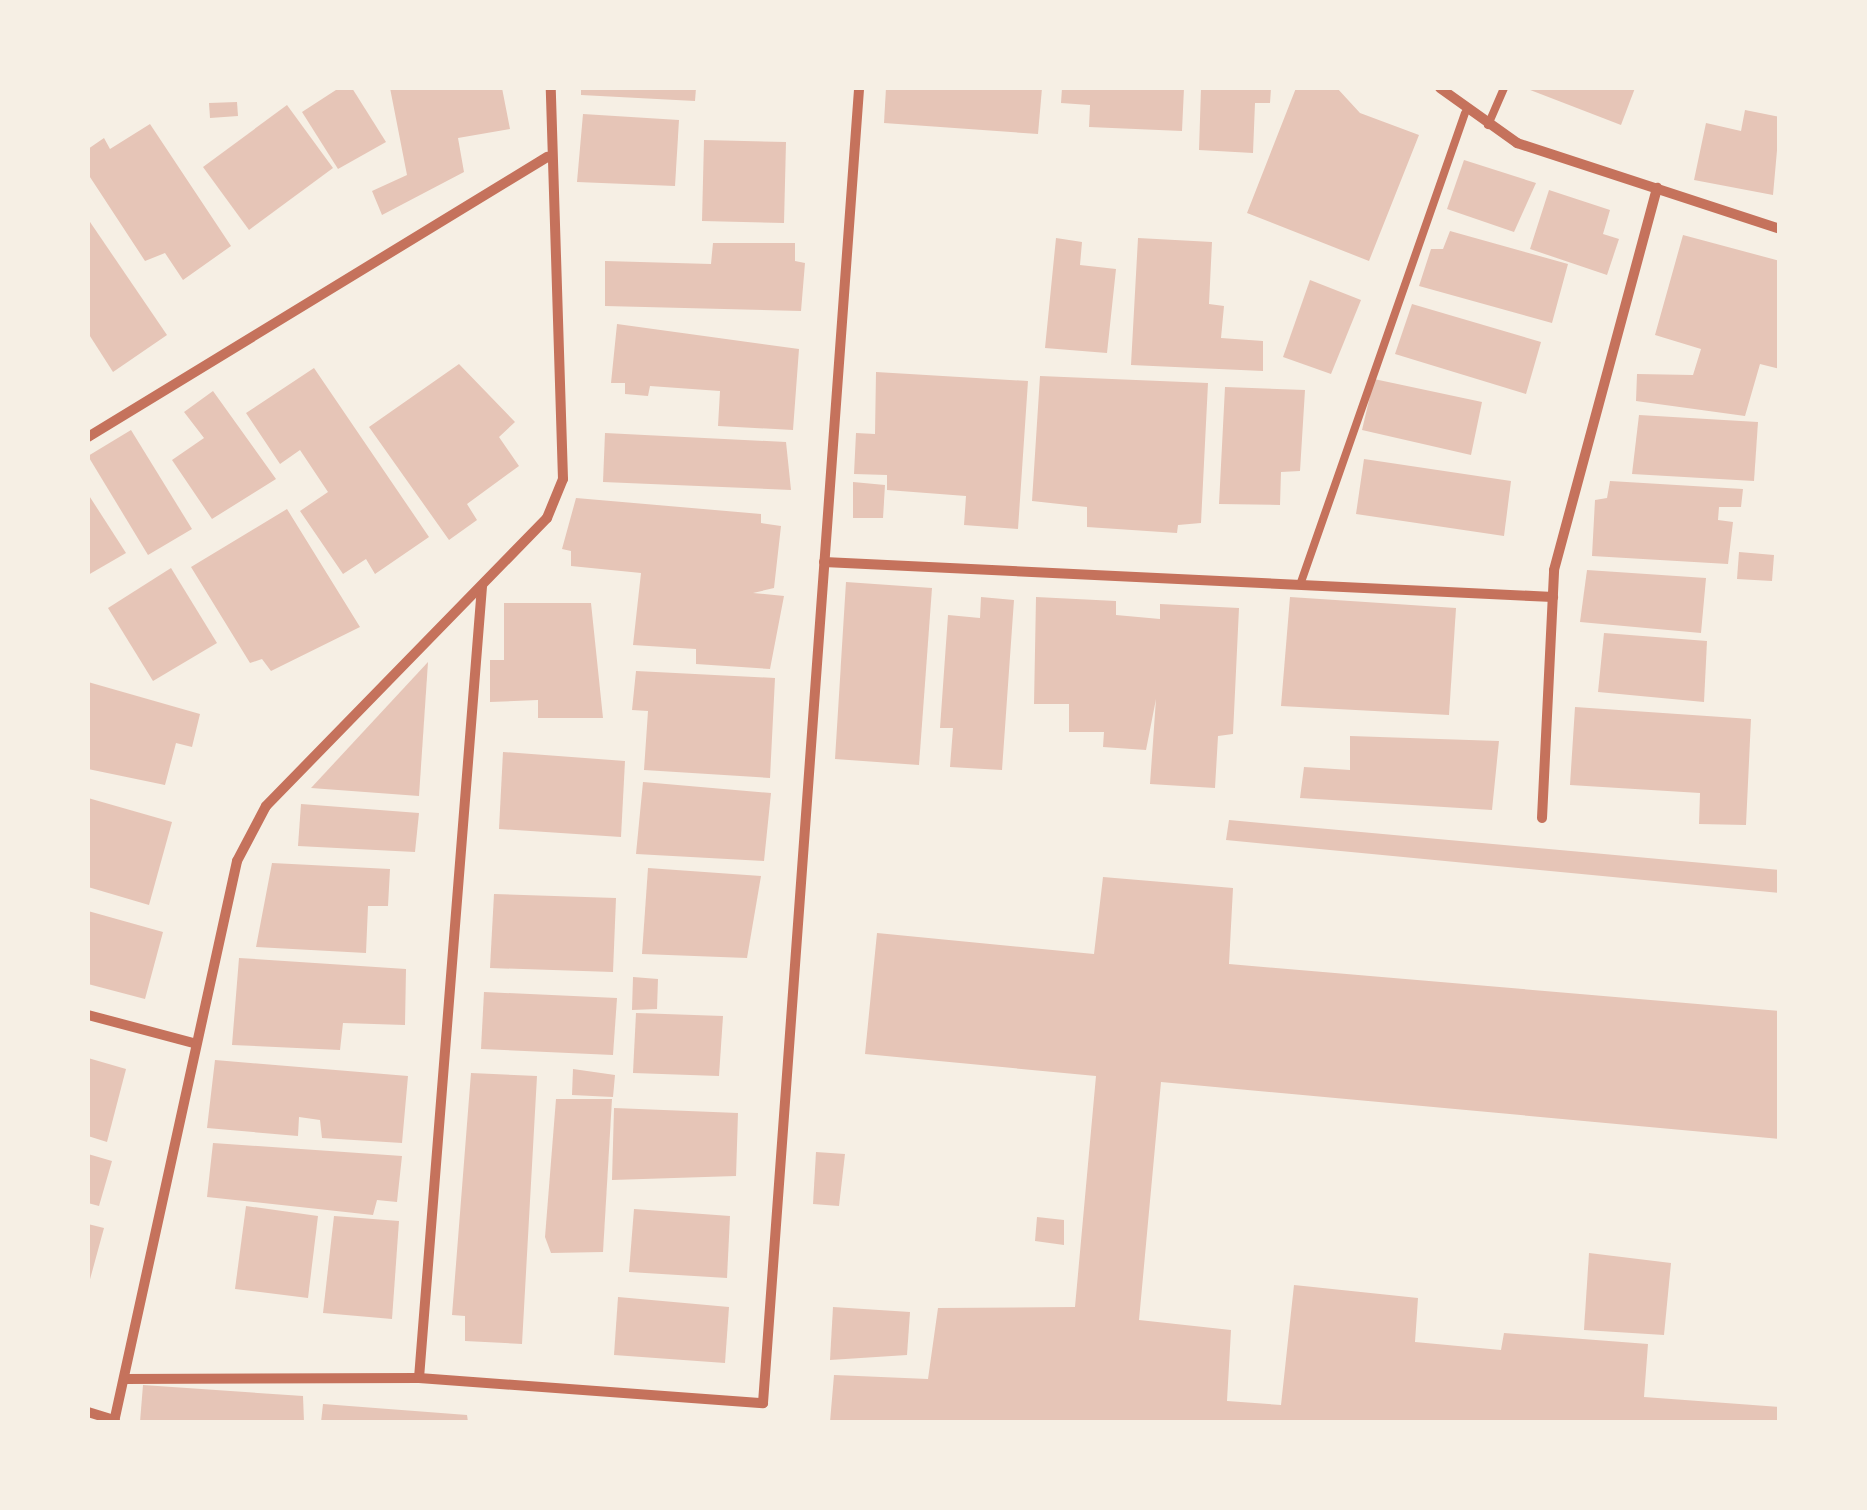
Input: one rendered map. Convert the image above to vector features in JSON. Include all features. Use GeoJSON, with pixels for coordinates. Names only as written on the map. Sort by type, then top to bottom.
{"type":"FeatureCollection","features":[{"type":"Feature","properties":{"kind":"street"},"geometry":{"type":"LineString","coordinates":[[88,1412],[115,1422],[193,1043],[237,861],[266,806],[547,518],[563,479],[547,157],[551,88]]}},
{"type":"Feature","properties":{"kind":"street"},"geometry":{"type":"LineString","coordinates":[[124,1379],[418,1378],[763,1402],[859,88]]}},
{"type":"Feature","properties":{"kind":"street"},"geometry":{"type":"LineString","coordinates":[[1440,88],[1465,113],[1488,127],[1780,228]]}},
{"type":"Feature","properties":{"kind":"street"},"geometry":{"type":"LineString","coordinates":[[88,437],[547,157]]}},
{"type":"Feature","properties":{"kind":"street"},"geometry":{"type":"LineString","coordinates":[[1542,818],[1553,597],[1657,188]]}},
{"type":"Feature","properties":{"kind":"street"},"geometry":{"type":"LineString","coordinates":[[824,562],[1553,597]]}},
{"type":"Feature","properties":{"kind":"street"},"geometry":{"type":"LineString","coordinates":[[418,1378],[482,585]]}},
{"type":"Feature","properties":{"kind":"street"},"geometry":{"type":"LineString","coordinates":[[88,1014],[193,1043]]}},
{"type":"Feature","properties":{"kind":"lane"},"geometry":{"type":"LineString","coordinates":[[1488,127],[1504,88]]}},
{"type":"Feature","properties":{"kind":"lane"},"geometry":{"type":"LineString","coordinates":[[1300,585],[1465,113]]}},
{"type":"Feature","properties":{"kind":"building"},"geometry":{"type":"Polygon","coordinates":[[[339,88],[352,88],[386,142],[338,169],[302,112],[339,88]]]}},
{"type":"Feature","properties":{"kind":"building"},"geometry":{"type":"Polygon","coordinates":[[[390,88],[502,88],[510,129],[458,138],[464,172],[382,215],[372,191],[407,175],[390,88]]]}},
{"type":"Feature","properties":{"kind":"building"},"geometry":{"type":"Polygon","coordinates":[[[581,88],[696,88],[695,101],[581,95],[581,88]]]}},
{"type":"Feature","properties":{"kind":"building"},"geometry":{"type":"Polygon","coordinates":[[[886,88],[1042,88],[1038,134],[884,123],[886,88]]]}},
{"type":"Feature","properties":{"kind":"building"},"geometry":{"type":"Polygon","coordinates":[[[1062,88],[1184,88],[1182,131],[1089,127],[1090,105],[1061,103],[1062,88]]]}},
{"type":"Feature","properties":{"kind":"building"},"geometry":{"type":"Polygon","coordinates":[[[1201,88],[1271,88],[1270,103],[1255,103],[1253,153],[1199,150],[1201,88]]]}},
{"type":"Feature","properties":{"kind":"building"},"geometry":{"type":"Polygon","coordinates":[[[1296,88],[1337,88],[1360,113],[1419,135],[1369,261],[1247,213],[1296,88]]]}},
{"type":"Feature","properties":{"kind":"building"},"geometry":{"type":"Polygon","coordinates":[[[1525,88],[1635,88],[1621,125],[1525,88]]]}},
{"type":"Feature","properties":{"kind":"building"},"geometry":{"type":"Polygon","coordinates":[[[237,102],[238,116],[210,118],[209,103],[237,102]]]}},
{"type":"Feature","properties":{"kind":"building"},"geometry":{"type":"Polygon","coordinates":[[[287,105],[333,168],[249,230],[203,167],[287,105]]]}},
{"type":"Feature","properties":{"kind":"building"},"geometry":{"type":"Polygon","coordinates":[[[1745,110],[1780,117],[1773,195],[1694,180],[1706,123],[1741,131],[1745,110]]]}},
{"type":"Feature","properties":{"kind":"building"},"geometry":{"type":"Polygon","coordinates":[[[583,114],[679,120],[675,186],[577,182],[583,114]]]}},
{"type":"Feature","properties":{"kind":"building"},"geometry":{"type":"Polygon","coordinates":[[[150,124],[231,246],[183,280],[165,253],[145,261],[88,174],[88,149],[104,138],[110,149],[150,124]]]}},
{"type":"Feature","properties":{"kind":"building"},"geometry":{"type":"Polygon","coordinates":[[[704,140],[786,142],[784,223],[702,221],[704,140]]]}},
{"type":"Feature","properties":{"kind":"building"},"geometry":{"type":"Polygon","coordinates":[[[1464,160],[1536,183],[1514,232],[1447,209],[1464,160]]]}},
{"type":"Feature","properties":{"kind":"building"},"geometry":{"type":"Polygon","coordinates":[[[1549,190],[1610,210],[1603,234],[1619,239],[1607,275],[1530,249],[1549,190]]]}},
{"type":"Feature","properties":{"kind":"building"},"geometry":{"type":"Polygon","coordinates":[[[88,219],[167,335],[113,372],[88,333],[88,219]]]}},
{"type":"Feature","properties":{"kind":"building"},"geometry":{"type":"Polygon","coordinates":[[[1450,231],[1568,264],[1552,323],[1419,286],[1431,249],[1443,249],[1450,231]]]}},
{"type":"Feature","properties":{"kind":"building"},"geometry":{"type":"Polygon","coordinates":[[[1683,235],[1780,261],[1780,369],[1760,364],[1745,416],[1636,401],[1637,374],[1693,375],[1701,349],[1655,335],[1683,235]]]}},
{"type":"Feature","properties":{"kind":"building"},"geometry":{"type":"Polygon","coordinates":[[[1056,238],[1082,242],[1080,265],[1116,269],[1107,353],[1045,348],[1056,238]]]}},
{"type":"Feature","properties":{"kind":"building"},"geometry":{"type":"Polygon","coordinates":[[[1138,238],[1212,242],[1209,304],[1224,306],[1221,338],[1263,341],[1263,371],[1131,365],[1138,238]]]}},
{"type":"Feature","properties":{"kind":"building"},"geometry":{"type":"Polygon","coordinates":[[[713,243],[795,243],[795,261],[805,263],[801,311],[605,306],[605,261],[711,264],[713,243]]]}},
{"type":"Feature","properties":{"kind":"building"},"geometry":{"type":"Polygon","coordinates":[[[1310,280],[1361,300],[1331,374],[1283,357],[1310,280]]]}},
{"type":"Feature","properties":{"kind":"building"},"geometry":{"type":"Polygon","coordinates":[[[1412,304],[1541,342],[1526,394],[1395,354],[1412,304]]]}},
{"type":"Feature","properties":{"kind":"building"},"geometry":{"type":"Polygon","coordinates":[[[617,324],[799,349],[793,430],[718,426],[720,391],[650,386],[648,396],[625,394],[625,383],[611,383],[617,324]]]}},
{"type":"Feature","properties":{"kind":"building"},"geometry":{"type":"Polygon","coordinates":[[[459,364],[515,422],[499,437],[519,466],[467,504],[477,520],[449,540],[369,427],[459,364]]]}},
{"type":"Feature","properties":{"kind":"building"},"geometry":{"type":"Polygon","coordinates":[[[314,368],[429,537],[375,574],[366,559],[343,574],[300,511],[328,492],[300,450],[280,464],[246,413],[314,368]]]}},
{"type":"Feature","properties":{"kind":"building"},"geometry":{"type":"Polygon","coordinates":[[[876,372],[1028,381],[1018,529],[964,525],[966,496],[887,490],[887,475],[854,474],[856,433],[875,434],[876,372]]]}},
{"type":"Feature","properties":{"kind":"building"},"geometry":{"type":"Polygon","coordinates":[[[1040,376],[1208,383],[1201,523],[1178,525],[1177,533],[1087,527],[1087,507],[1032,501],[1040,376]]]}},
{"type":"Feature","properties":{"kind":"building"},"geometry":{"type":"Polygon","coordinates":[[[1374,379],[1482,402],[1471,455],[1362,430],[1374,379]]]}},
{"type":"Feature","properties":{"kind":"building"},"geometry":{"type":"Polygon","coordinates":[[[1225,387],[1305,390],[1300,471],[1281,472],[1280,505],[1219,504],[1225,387]]]}},
{"type":"Feature","properties":{"kind":"building"},"geometry":{"type":"Polygon","coordinates":[[[213,391],[276,479],[212,519],[172,460],[204,438],[184,412],[213,391]]]}},
{"type":"Feature","properties":{"kind":"building"},"geometry":{"type":"Polygon","coordinates":[[[1639,415],[1758,422],[1754,481],[1632,474],[1639,415]]]}},
{"type":"Feature","properties":{"kind":"building"},"geometry":{"type":"Polygon","coordinates":[[[131,430],[192,529],[148,555],[88,456],[131,430]]]}},
{"type":"Feature","properties":{"kind":"building"},"geometry":{"type":"Polygon","coordinates":[[[605,433],[786,442],[791,490],[603,482],[605,433]]]}},
{"type":"Feature","properties":{"kind":"building"},"geometry":{"type":"Polygon","coordinates":[[[1364,459],[1511,481],[1504,536],[1356,514],[1364,459]]]}},
{"type":"Feature","properties":{"kind":"building"},"geometry":{"type":"Polygon","coordinates":[[[1610,481],[1743,489],[1741,507],[1719,507],[1718,520],[1733,522],[1728,564],[1592,556],[1595,500],[1607,498],[1610,481]]]}},
{"type":"Feature","properties":{"kind":"building"},"geometry":{"type":"Polygon","coordinates":[[[853,482],[885,485],[883,518],[853,518],[853,482]]]}},
{"type":"Feature","properties":{"kind":"building"},"geometry":{"type":"Polygon","coordinates":[[[88,494],[126,553],[88,575],[88,494]]]}},
{"type":"Feature","properties":{"kind":"building"},"geometry":{"type":"Polygon","coordinates":[[[576,498],[761,514],[761,523],[781,526],[774,588],[753,593],[784,596],[770,669],[696,664],[696,649],[633,645],[641,573],[571,566],[571,551],[562,549],[576,498]]]}},
{"type":"Feature","properties":{"kind":"building"},"geometry":{"type":"Polygon","coordinates":[[[287,509],[360,627],[271,671],[262,659],[250,663],[191,567],[287,509]]]}},
{"type":"Feature","properties":{"kind":"building"},"geometry":{"type":"Polygon","coordinates":[[[1739,552],[1774,555],[1772,581],[1737,579],[1739,552]]]}},
{"type":"Feature","properties":{"kind":"building"},"geometry":{"type":"Polygon","coordinates":[[[171,568],[217,643],[153,681],[108,608],[171,568]]]}},
{"type":"Feature","properties":{"kind":"building"},"geometry":{"type":"Polygon","coordinates":[[[1587,570],[1706,578],[1701,633],[1580,622],[1587,570]]]}},
{"type":"Feature","properties":{"kind":"building"},"geometry":{"type":"Polygon","coordinates":[[[846,582],[932,588],[919,765],[835,759],[846,582]]]}},
{"type":"Feature","properties":{"kind":"building"},"geometry":{"type":"Polygon","coordinates":[[[981,597],[1014,600],[1002,770],[950,767],[953,728],[940,728],[948,615],[980,618],[981,597]]]}},
{"type":"Feature","properties":{"kind":"building"},"geometry":{"type":"Polygon","coordinates":[[[1036,597],[1116,601],[1116,615],[1160,619],[1160,604],[1239,608],[1233,734],[1218,736],[1215,788],[1150,784],[1156,699],[1146,750],[1103,747],[1104,732],[1069,732],[1069,704],[1034,704],[1036,597]]]}},
{"type":"Feature","properties":{"kind":"building"},"geometry":{"type":"Polygon","coordinates":[[[1290,597],[1456,608],[1449,715],[1281,706],[1290,597]]]}},
{"type":"Feature","properties":{"kind":"building"},"geometry":{"type":"Polygon","coordinates":[[[504,603],[591,603],[603,718],[538,718],[538,700],[490,702],[490,660],[504,660],[504,603]]]}},
{"type":"Feature","properties":{"kind":"building"},"geometry":{"type":"Polygon","coordinates":[[[1604,633],[1707,641],[1704,702],[1598,692],[1604,633]]]}},
{"type":"Feature","properties":{"kind":"building"},"geometry":{"type":"Polygon","coordinates":[[[428,662],[419,796],[311,788],[428,662]]]}},
{"type":"Feature","properties":{"kind":"building"},"geometry":{"type":"Polygon","coordinates":[[[636,671],[775,678],[770,778],[644,770],[648,711],[632,710],[636,671]]]}},
{"type":"Feature","properties":{"kind":"building"},"geometry":{"type":"Polygon","coordinates":[[[88,682],[200,714],[192,747],[176,743],[165,785],[88,769],[88,682]]]}},
{"type":"Feature","properties":{"kind":"building"},"geometry":{"type":"Polygon","coordinates":[[[1575,707],[1751,719],[1746,825],[1699,824],[1700,793],[1570,785],[1575,707]]]}},
{"type":"Feature","properties":{"kind":"building"},"geometry":{"type":"Polygon","coordinates":[[[1350,736],[1499,741],[1492,810],[1300,798],[1304,767],[1350,770],[1350,736]]]}},
{"type":"Feature","properties":{"kind":"building"},"geometry":{"type":"Polygon","coordinates":[[[503,752],[625,761],[621,837],[499,829],[503,752]]]}},
{"type":"Feature","properties":{"kind":"building"},"geometry":{"type":"Polygon","coordinates":[[[643,782],[771,793],[764,861],[636,854],[643,782]]]}},
{"type":"Feature","properties":{"kind":"building"},"geometry":{"type":"Polygon","coordinates":[[[88,798],[172,822],[149,905],[88,887],[88,798]]]}},
{"type":"Feature","properties":{"kind":"building"},"geometry":{"type":"Polygon","coordinates":[[[301,804],[419,813],[415,852],[298,846],[301,804]]]}},
{"type":"Feature","properties":{"kind":"building"},"geometry":{"type":"Polygon","coordinates":[[[1229,820],[1780,870],[1780,893],[1226,840],[1229,820]]]}},
{"type":"Feature","properties":{"kind":"building"},"geometry":{"type":"Polygon","coordinates":[[[272,863],[390,869],[388,906],[368,906],[366,953],[256,947],[272,863]]]}},
{"type":"Feature","properties":{"kind":"building"},"geometry":{"type":"Polygon","coordinates":[[[648,868],[761,876],[747,958],[642,954],[648,868]]]}},
{"type":"Feature","properties":{"kind":"building"},"geometry":{"type":"Polygon","coordinates":[[[1103,877],[1233,888],[1229,964],[1780,1011],[1780,1139],[1161,1082],[1139,1320],[1231,1330],[1227,1401],[1281,1405],[1294,1285],[1418,1298],[1415,1342],[1501,1350],[1504,1333],[1648,1344],[1644,1397],[1780,1407],[1780,1422],[830,1422],[834,1375],[928,1379],[938,1308],[1075,1307],[1096,1076],[865,1054],[877,933],[1094,954],[1103,877]]]}},
{"type":"Feature","properties":{"kind":"building"},"geometry":{"type":"Polygon","coordinates":[[[494,894],[616,898],[613,972],[490,968],[494,894]]]}},
{"type":"Feature","properties":{"kind":"building"},"geometry":{"type":"Polygon","coordinates":[[[88,911],[163,932],[145,999],[88,984],[88,911]]]}},
{"type":"Feature","properties":{"kind":"building"},"geometry":{"type":"Polygon","coordinates":[[[239,958],[406,969],[405,1025],[343,1023],[340,1050],[232,1045],[239,958]]]}},
{"type":"Feature","properties":{"kind":"building"},"geometry":{"type":"Polygon","coordinates":[[[633,977],[658,979],[657,1009],[632,1010],[633,977]]]}},
{"type":"Feature","properties":{"kind":"building"},"geometry":{"type":"Polygon","coordinates":[[[484,992],[617,998],[613,1055],[481,1049],[484,992]]]}},
{"type":"Feature","properties":{"kind":"building"},"geometry":{"type":"Polygon","coordinates":[[[636,1013],[723,1016],[719,1076],[633,1073],[636,1013]]]}},
{"type":"Feature","properties":{"kind":"building"},"geometry":{"type":"Polygon","coordinates":[[[88,1058],[126,1069],[107,1142],[88,1136],[88,1058]]]}},
{"type":"Feature","properties":{"kind":"building"},"geometry":{"type":"Polygon","coordinates":[[[215,1060],[408,1076],[402,1143],[322,1138],[320,1120],[299,1117],[298,1136],[207,1128],[215,1060]]]}},
{"type":"Feature","properties":{"kind":"building"},"geometry":{"type":"Polygon","coordinates":[[[573,1069],[615,1075],[613,1097],[572,1095],[573,1069]]]}},
{"type":"Feature","properties":{"kind":"building"},"geometry":{"type":"Polygon","coordinates":[[[471,1073],[537,1076],[522,1344],[465,1341],[465,1316],[452,1315],[471,1073]]]}},
{"type":"Feature","properties":{"kind":"building"},"geometry":{"type":"Polygon","coordinates":[[[556,1099],[612,1099],[603,1252],[551,1253],[545,1237],[556,1099]]]}},
{"type":"Feature","properties":{"kind":"building"},"geometry":{"type":"Polygon","coordinates":[[[614,1108],[738,1113],[736,1176],[612,1180],[614,1108]]]}},
{"type":"Feature","properties":{"kind":"building"},"geometry":{"type":"Polygon","coordinates":[[[213,1143],[402,1156],[397,1202],[377,1200],[373,1215],[207,1197],[213,1143]]]}},
{"type":"Feature","properties":{"kind":"building"},"geometry":{"type":"Polygon","coordinates":[[[816,1152],[845,1154],[839,1206],[813,1204],[816,1152]]]}},
{"type":"Feature","properties":{"kind":"building"},"geometry":{"type":"Polygon","coordinates":[[[88,1154],[112,1161],[99,1206],[88,1203],[88,1154]]]}},
{"type":"Feature","properties":{"kind":"building"},"geometry":{"type":"Polygon","coordinates":[[[246,1206],[318,1216],[308,1298],[235,1289],[246,1206]]]}},
{"type":"Feature","properties":{"kind":"building"},"geometry":{"type":"Polygon","coordinates":[[[634,1209],[730,1216],[727,1278],[629,1272],[634,1209]]]}},
{"type":"Feature","properties":{"kind":"building"},"geometry":{"type":"Polygon","coordinates":[[[334,1216],[399,1221],[392,1319],[323,1313],[334,1216]]]}},
{"type":"Feature","properties":{"kind":"building"},"geometry":{"type":"Polygon","coordinates":[[[1037,1217],[1064,1220],[1064,1245],[1035,1241],[1037,1217]]]}},
{"type":"Feature","properties":{"kind":"building"},"geometry":{"type":"Polygon","coordinates":[[[88,1224],[104,1228],[89,1283],[88,1283],[88,1224]]]}},
{"type":"Feature","properties":{"kind":"building"},"geometry":{"type":"Polygon","coordinates":[[[1589,1253],[1671,1263],[1664,1335],[1584,1330],[1589,1253]]]}},
{"type":"Feature","properties":{"kind":"building"},"geometry":{"type":"Polygon","coordinates":[[[618,1297],[729,1307],[725,1363],[614,1355],[618,1297]]]}},
{"type":"Feature","properties":{"kind":"building"},"geometry":{"type":"Polygon","coordinates":[[[833,1307],[910,1312],[907,1355],[830,1360],[833,1307]]]}},
{"type":"Feature","properties":{"kind":"building"},"geometry":{"type":"Polygon","coordinates":[[[143,1385],[303,1396],[304,1422],[140,1422],[143,1385]]]}},
{"type":"Feature","properties":{"kind":"building"},"geometry":{"type":"Polygon","coordinates":[[[323,1404],[467,1415],[468,1422],[321,1422],[323,1404]]]}}]}
